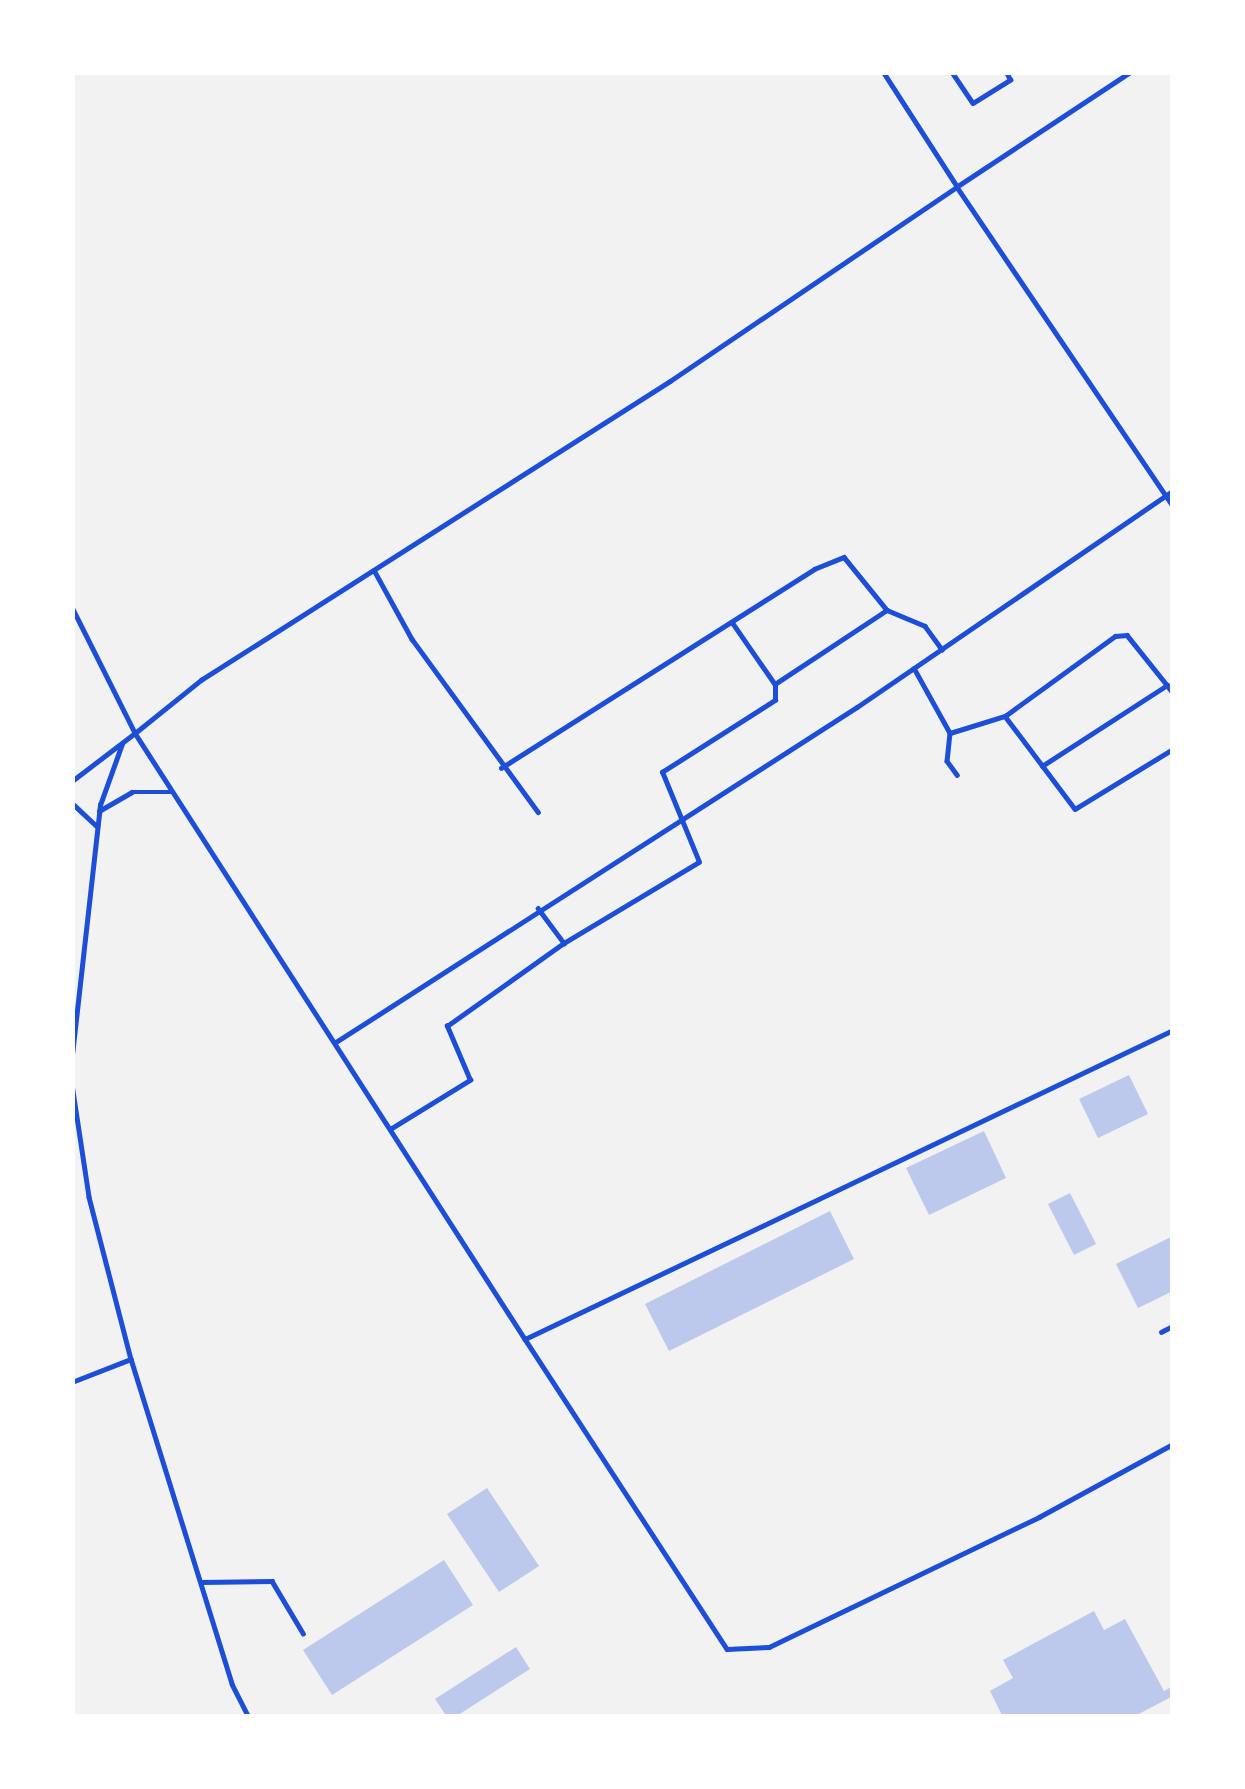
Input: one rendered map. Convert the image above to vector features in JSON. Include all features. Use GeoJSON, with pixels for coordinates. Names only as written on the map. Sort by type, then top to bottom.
{"type":"FeatureCollection","features":[{"type":"Feature","properties":{"kind":"lane"},"geometry":{"type":"LineString","coordinates":[[883,72],[957,187],[1170,493],[1173,506]]}},
{"type":"Feature","properties":{"kind":"lane"},"geometry":{"type":"LineString","coordinates":[[952,72],[973,104],[1010,80],[1006,72]]}},
{"type":"Feature","properties":{"kind":"lane"},"geometry":{"type":"LineString","coordinates":[[72,781],[201,680],[670,381],[1131,72]]}},
{"type":"Feature","properties":{"kind":"lane"},"geometry":{"type":"LineString","coordinates":[[335,1042],[914,668],[1170,493]]}},
{"type":"Feature","properties":{"kind":"lane"},"geometry":{"type":"LineString","coordinates":[[501,768],[844,556],[887,610],[926,626],[942,649]]}},
{"type":"Feature","properties":{"kind":"lane"},"geometry":{"type":"LineString","coordinates":[[374,570],[412,639],[501,768],[538,812]]}},
{"type":"Feature","properties":{"kind":"lane"},"geometry":{"type":"LineString","coordinates":[[72,607],[135,734],[727,1649],[769,1647],[1040,1517],[1173,1444]]}},
{"type":"Feature","properties":{"kind":"lane"},"geometry":{"type":"LineString","coordinates":[[775,685],[887,610]]}},
{"type":"Feature","properties":{"kind":"lane"},"geometry":{"type":"LineString","coordinates":[[391,1129],[470,1080],[447,1026],[564,943],[699,862],[662,772],[775,700],[775,685],[732,622]]}},
{"type":"Feature","properties":{"kind":"lane"},"geometry":{"type":"LineString","coordinates":[[950,734],[1005,716],[1114,636],[1126,634],[1173,693]]}},
{"type":"Feature","properties":{"kind":"lane"},"geometry":{"type":"LineString","coordinates":[[914,668],[950,734],[947,761],[957,775]]}},
{"type":"Feature","properties":{"kind":"lane"},"geometry":{"type":"LineString","coordinates":[[1042,766],[1167,685]]}},
{"type":"Feature","properties":{"kind":"lane"},"geometry":{"type":"LineString","coordinates":[[1005,716],[1075,809],[1173,748]]}},
{"type":"Feature","properties":{"kind":"lane"},"geometry":{"type":"LineString","coordinates":[[72,1055],[99,811],[122,744]]}},
{"type":"Feature","properties":{"kind":"lane"},"geometry":{"type":"LineString","coordinates":[[99,811],[132,791],[169,790],[176,795]]}},
{"type":"Feature","properties":{"kind":"lane"},"geometry":{"type":"LineString","coordinates":[[72,803],[98,826]]}},
{"type":"Feature","properties":{"kind":"lane"},"geometry":{"type":"LineString","coordinates":[[538,908],[564,943]]}},
{"type":"Feature","properties":{"kind":"lane"},"geometry":{"type":"LineString","coordinates":[[525,1340],[1173,1030]]}},
{"type":"Feature","properties":{"kind":"lane"},"geometry":{"type":"LineString","coordinates":[[72,1084],[89,1196],[130,1359],[232,1684],[249,1717]]}},
{"type":"Feature","properties":{"kind":"lane"},"geometry":{"type":"LineString","coordinates":[[1161,1332],[1173,1326]]}},
{"type":"Feature","properties":{"kind":"lane"},"geometry":{"type":"LineString","coordinates":[[72,1382],[130,1359]]}},
{"type":"Feature","properties":{"kind":"lane"},"geometry":{"type":"LineString","coordinates":[[200,1582],[272,1581],[303,1633]]}},
{"type":"Feature","properties":{"kind":"lane"},"geometry":{"type":"LineString","coordinates":[[668,1717],[698,1717]]}},
{"type":"Feature","properties":{"kind":"building"},"geometry":{"type":"Polygon","coordinates":[[[1129,1075],[1148,1114],[1098,1138],[1079,1099],[1129,1075]]]}},
{"type":"Feature","properties":{"kind":"building"},"geometry":{"type":"Polygon","coordinates":[[[984,1131],[1006,1178],[929,1215],[906,1168],[984,1131]]]}},
{"type":"Feature","properties":{"kind":"building"},"geometry":{"type":"Polygon","coordinates":[[[1070,1193],[1096,1244],[1074,1255],[1048,1204],[1070,1193]]]}},
{"type":"Feature","properties":{"kind":"building"},"geometry":{"type":"Polygon","coordinates":[[[830,1211],[854,1259],[669,1351],[645,1304],[830,1211]]]}},
{"type":"Feature","properties":{"kind":"building"},"geometry":{"type":"Polygon","coordinates":[[[1173,1236],[1173,1291],[1138,1308],[1116,1264],[1173,1236]]]}},
{"type":"Feature","properties":{"kind":"building"},"geometry":{"type":"Polygon","coordinates":[[[487,1488],[539,1566],[499,1592],[447,1514],[487,1488]]]}},
{"type":"Feature","properties":{"kind":"building"},"geometry":{"type":"Polygon","coordinates":[[[444,1560],[473,1605],[332,1695],[303,1650],[444,1560]]]}},
{"type":"Feature","properties":{"kind":"building"},"geometry":{"type":"Polygon","coordinates":[[[1094,1611],[1104,1630],[1125,1619],[1164,1691],[1173,1686],[1173,1696],[1133,1717],[1003,1717],[990,1691],[1013,1678],[1003,1660],[1094,1611]]]}},
{"type":"Feature","properties":{"kind":"building"},"geometry":{"type":"Polygon","coordinates":[[[516,1647],[530,1669],[455,1717],[447,1717],[435,1699],[516,1647]]]}}]}
